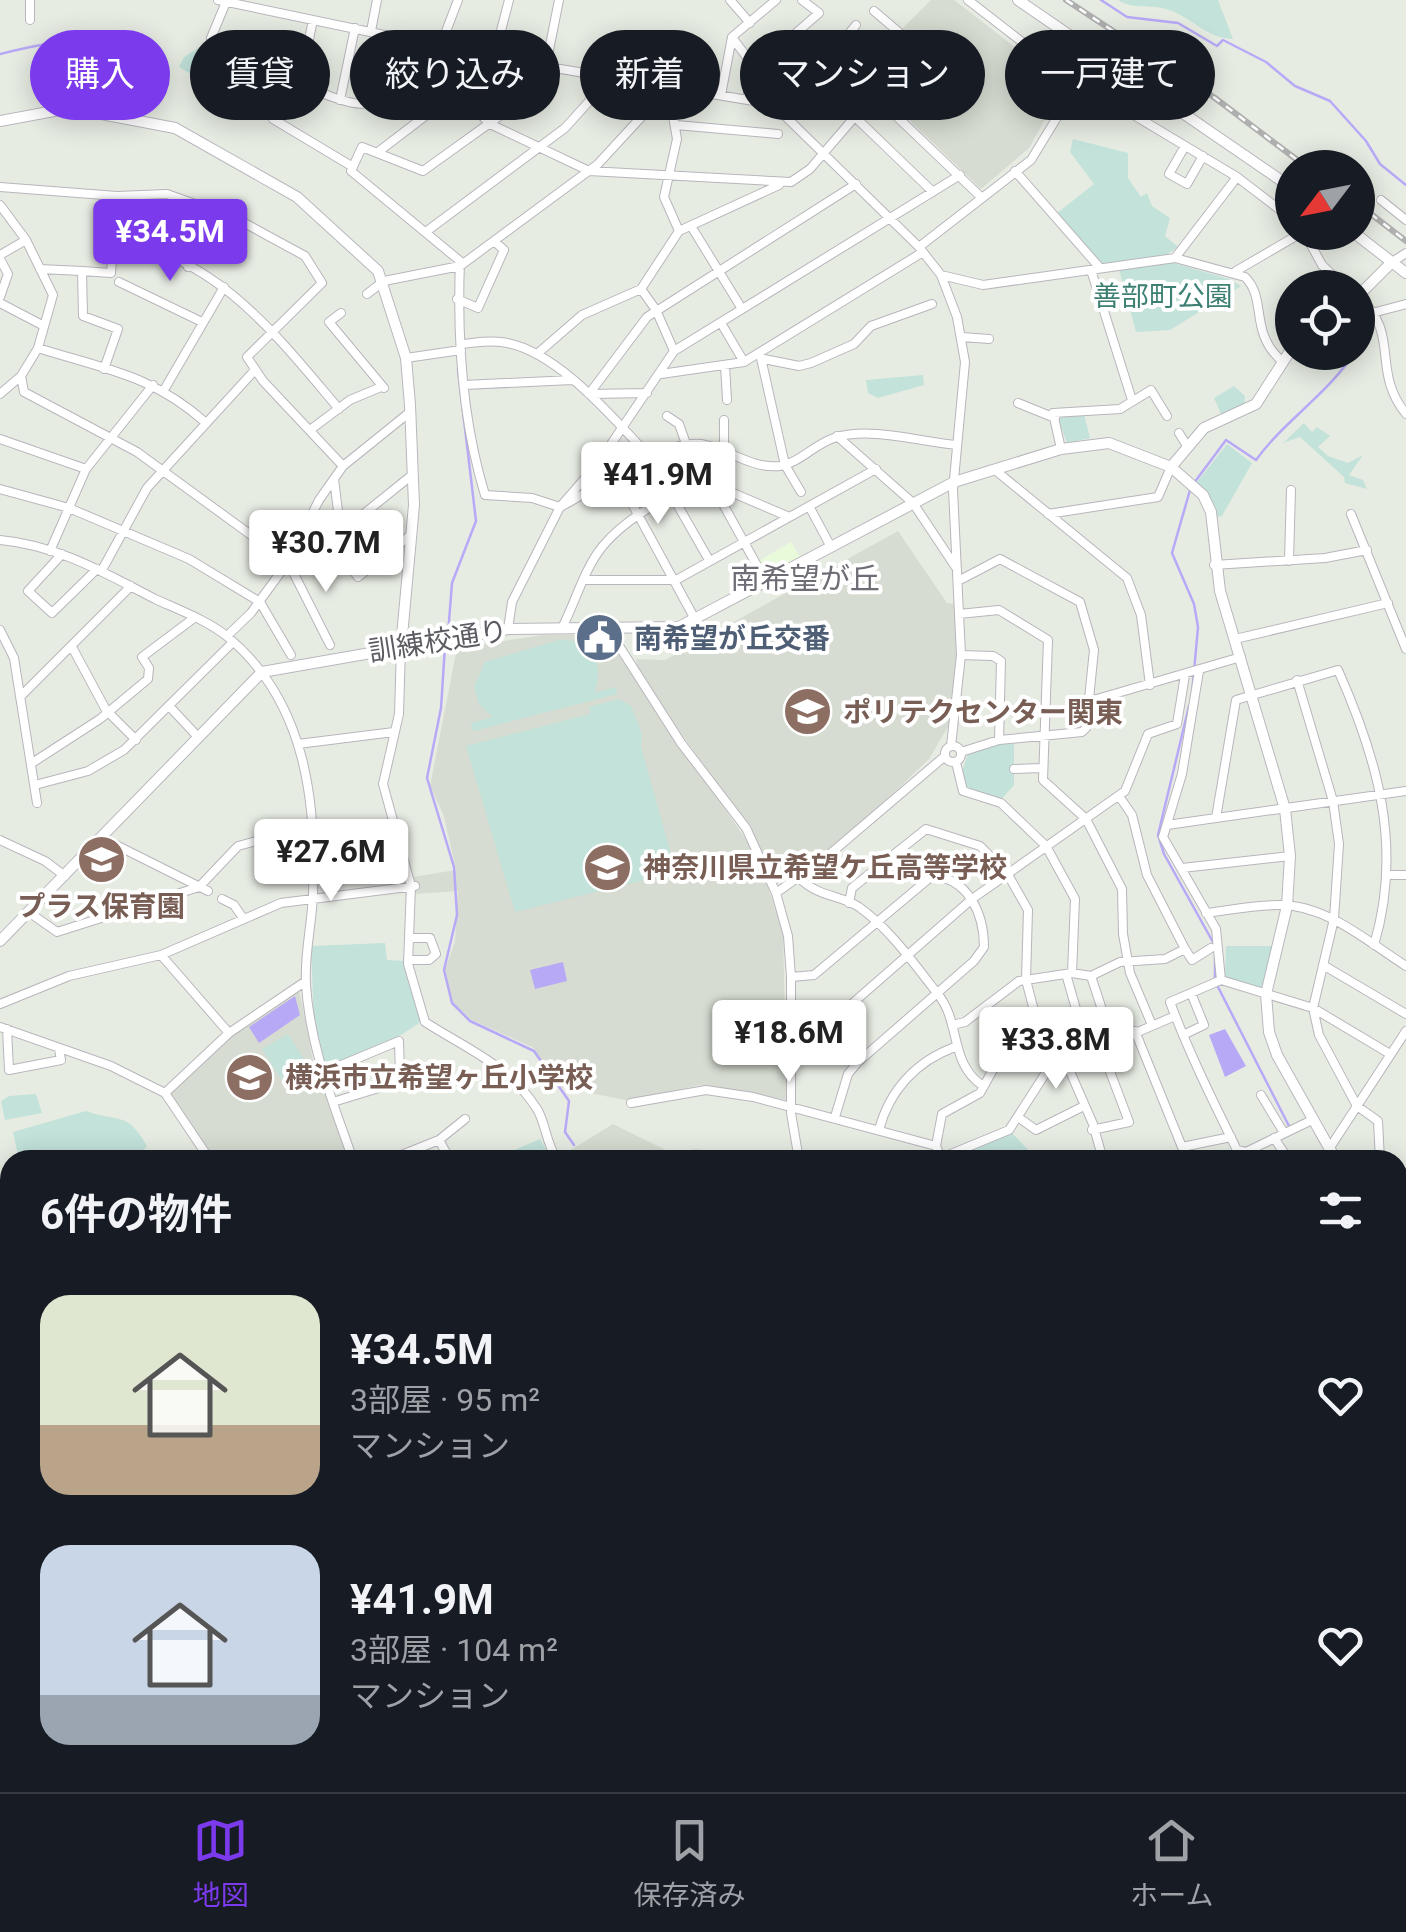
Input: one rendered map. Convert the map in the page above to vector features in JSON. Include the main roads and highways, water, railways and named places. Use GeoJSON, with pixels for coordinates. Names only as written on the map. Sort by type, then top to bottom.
{"type":"FeatureCollection","features":[{"type":"Feature","properties":{"kind":"waterway"},"geometry":{"type":"LineString","coordinates":[[1101,0],[1127,17],[1178,23],[1217,46],[1223,40],[1266,62],[1295,86],[1330,101],[1366,141],[1380,164],[1406,185]]}},
{"type":"Feature","properties":{"kind":"waterway"},"geometry":{"type":"LineString","coordinates":[[0,54],[30,48]]}},
{"type":"Feature","properties":{"kind":"waterway"},"geometry":{"type":"LineString","coordinates":[[448,634],[452,583],[476,521],[458,369]]}},
{"type":"Feature","properties":{"kind":"waterway"},"geometry":{"type":"LineString","coordinates":[[1194,483],[1226,440],[1256,460],[1341,370]]}},
{"type":"Feature","properties":{"kind":"waterway"},"geometry":{"type":"LineString","coordinates":[[1190,490],[1172,553],[1194,604],[1198,627],[1192,694]]}},
{"type":"Feature","properties":{"kind":"waterway"},"geometry":{"type":"LineString","coordinates":[[445,646],[441,708],[427,778],[454,867],[457,915],[444,970],[452,1003],[470,1021],[534,1051],[569,1101],[565,1132],[574,1145]]}},
{"type":"Feature","properties":{"kind":"waterway"},"geometry":{"type":"LineString","coordinates":[[1189,706],[1158,835],[1164,854],[1214,944]]}},
{"type":"Feature","properties":{"kind":"waterway"},"geometry":{"type":"LineString","coordinates":[[1215,957],[1215,979]]}},
{"type":"Feature","properties":{"kind":"waterway"},"geometry":{"type":"LineString","coordinates":[[1218,987],[1289,1126]]}},
{"type":"Feature","properties":{"kind":"railway"},"geometry":{"type":"LineString","coordinates":[[1066,0],[1215,98],[1284,150]]}},
{"type":"Feature","properties":{"kind":"railway"},"geometry":{"type":"LineString","coordinates":[[1375,217],[1406,241]]}},
{"type":"Feature","properties":{"kind":"place","name":"南希望が丘交番"},"geometry":{"type":"Point","coordinates":[599,638]}},
{"type":"Feature","properties":{"kind":"place","name":"ポリテクセンター関東"},"geometry":{"type":"Point","coordinates":[808,712]}},
{"type":"Feature","properties":{"kind":"place","name":"プラス保育園"},"geometry":{"type":"Point","coordinates":[101,859]}},
{"type":"Feature","properties":{"kind":"place","name":"神奈川県立希望ケ丘高等学校"},"geometry":{"type":"Point","coordinates":[608,867]}},
{"type":"Feature","properties":{"kind":"place","name":"横浜市立希望ヶ丘小学校"},"geometry":{"type":"Point","coordinates":[250,1077]}},
{"type":"Feature","properties":{"kind":"district","name":"南希望が丘"},"geometry":{"type":"Point","coordinates":[805,578]}},
{"type":"Feature","properties":{"kind":"park label","name":"善部町公園"},"geometry":{"type":"Point","coordinates":[1163,296]}}]}
